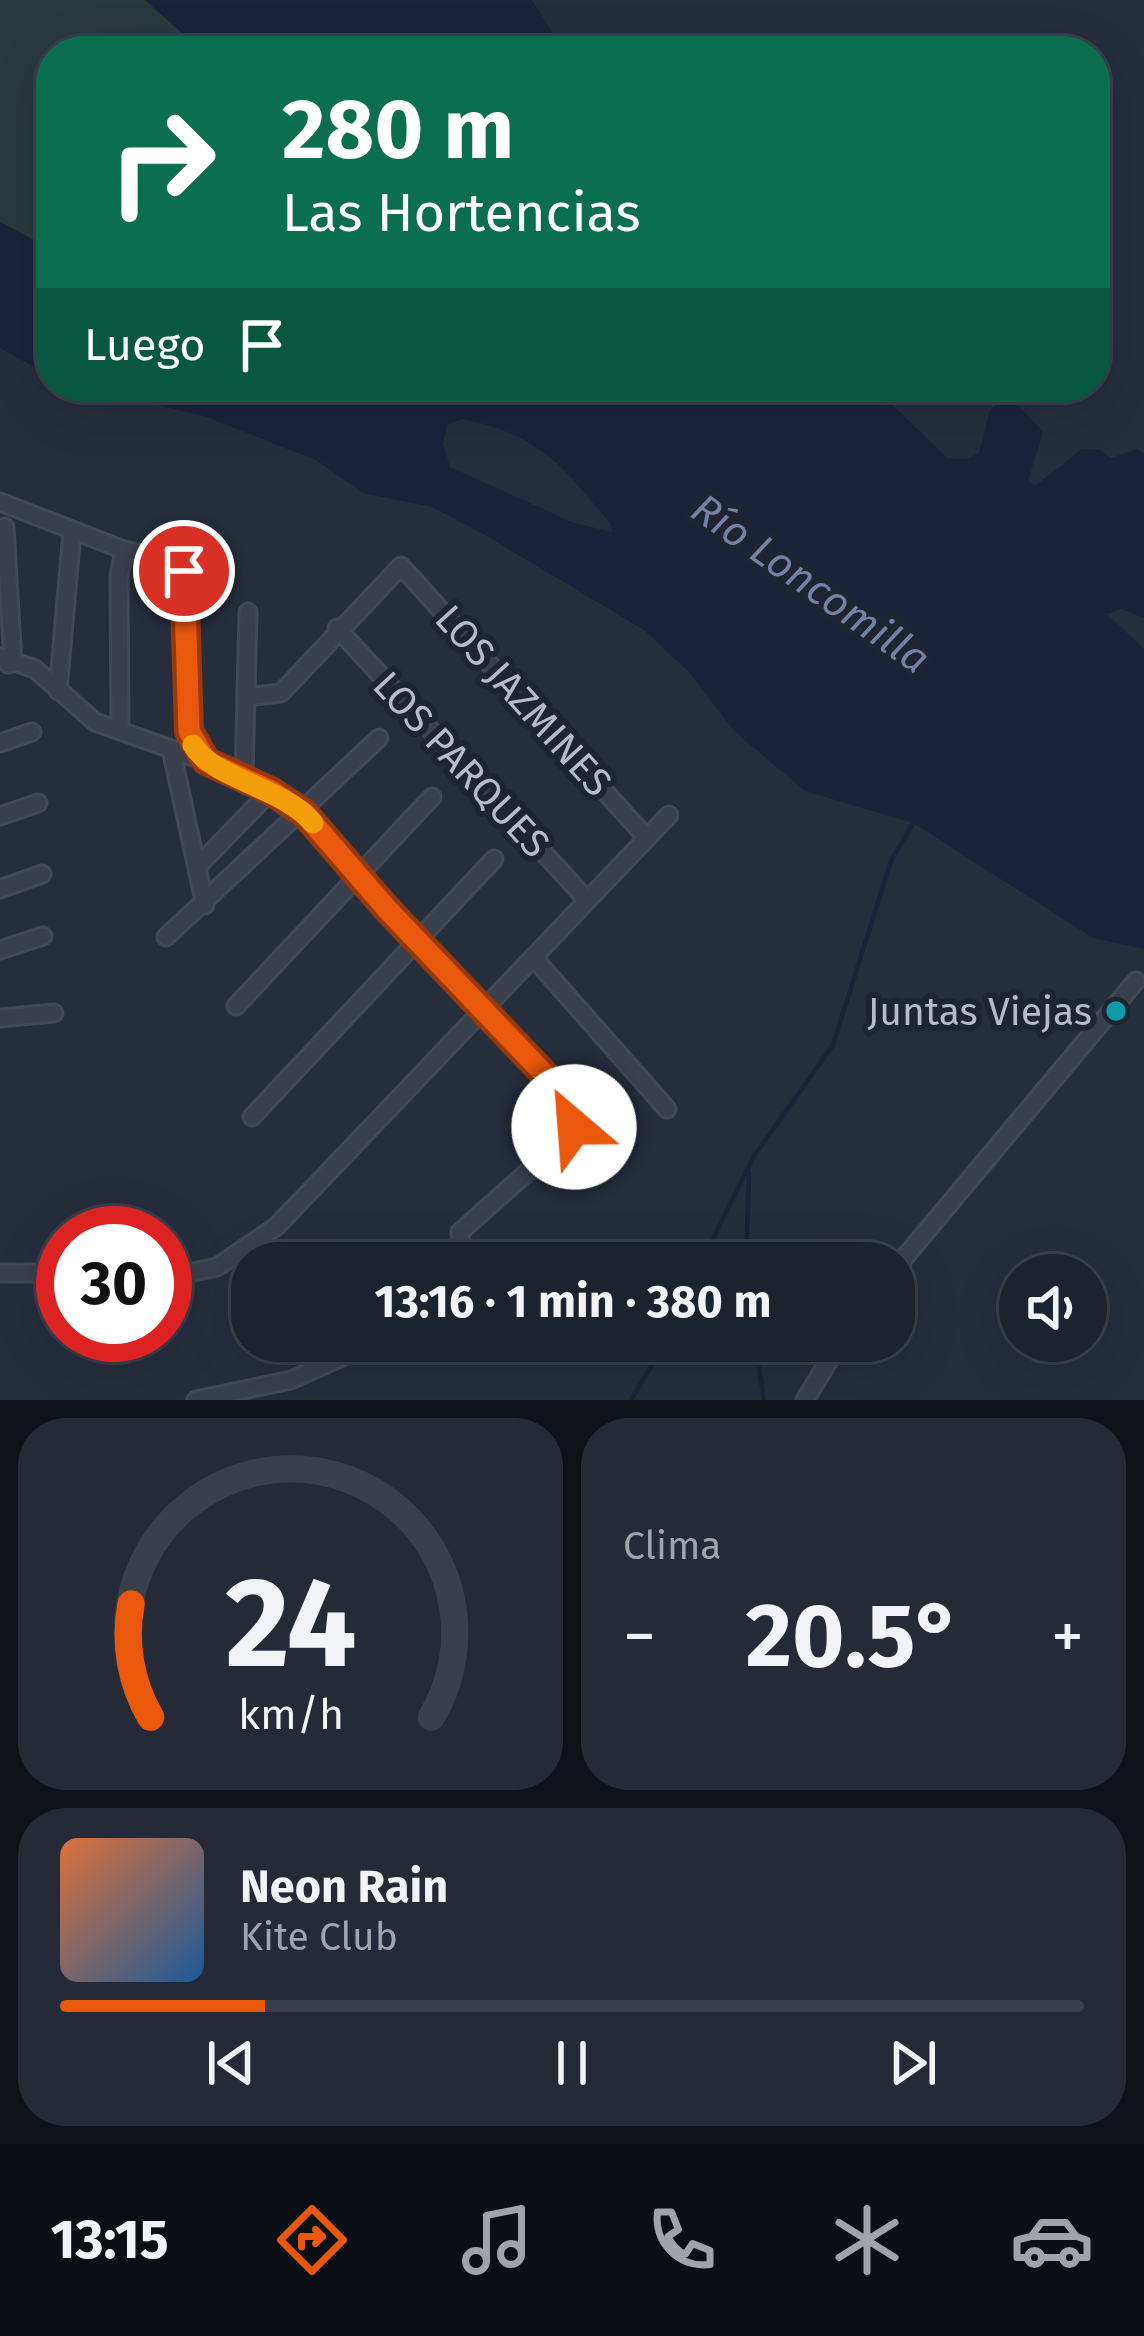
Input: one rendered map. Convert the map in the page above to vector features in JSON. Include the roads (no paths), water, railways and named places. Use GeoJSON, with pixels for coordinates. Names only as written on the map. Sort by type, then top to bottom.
{"type":"FeatureCollection","features":[{"type":"Feature","properties":{"kind":"street"},"geometry":{"type":"LineString","coordinates":[[0,502],[124,550],[172,558],[184,571],[189,731],[206,761]]}},
{"type":"Feature","properties":{"kind":"street"},"geometry":{"type":"LineString","coordinates":[[5,527],[9,663],[58,691],[95,722],[206,761],[271,791],[304,813],[358,878],[569,1100],[576,1120],[569,1135],[460,1232],[461,1242]]}},
{"type":"Feature","properties":{"kind":"street"},"geometry":{"type":"LineString","coordinates":[[58,691],[72,532]]}},
{"type":"Feature","properties":{"kind":"street"},"geometry":{"type":"LineString","coordinates":[[120,731],[119,576],[124,550]]}},
{"type":"Feature","properties":{"kind":"street","name":"LOS JAZMINES"},"geometry":{"type":"LineString","coordinates":[[337,628],[401,566],[645,836]]}},
{"type":"Feature","properties":{"kind":"street"},"geometry":{"type":"LineString","coordinates":[[244,778],[248,612]]}},
{"type":"Feature","properties":{"kind":"street"},"geometry":{"type":"LineString","coordinates":[[246,697],[281,692],[337,628]]}},
{"type":"Feature","properties":{"kind":"street","name":"LOS PARQUES"},"geometry":{"type":"LineString","coordinates":[[337,628],[587,900]]}},
{"type":"Feature","properties":{"kind":"street"},"geometry":{"type":"LineString","coordinates":[[0,743],[32,732]]}},
{"type":"Feature","properties":{"kind":"street"},"geometry":{"type":"LineString","coordinates":[[166,938],[379,738]]}},
{"type":"Feature","properties":{"kind":"street"},"geometry":{"type":"LineString","coordinates":[[171,749],[205,904]]}},
{"type":"Feature","properties":{"kind":"street"},"geometry":{"type":"LineString","coordinates":[[198,866],[271,791]]}},
{"type":"Feature","properties":{"kind":"street"},"geometry":{"type":"LineString","coordinates":[[236,1006],[432,797]]}},
{"type":"Feature","properties":{"kind":"street"},"geometry":{"type":"LineString","coordinates":[[0,816],[38,803]]}},
{"type":"Feature","properties":{"kind":"street"},"geometry":{"type":"LineString","coordinates":[[192,1272],[217,1267],[277,1226],[669,815]]}},
{"type":"Feature","properties":{"kind":"street"},"geometry":{"type":"LineString","coordinates":[[252,1117],[494,859]]}},
{"type":"Feature","properties":{"kind":"street"},"geometry":{"type":"LineString","coordinates":[[0,889],[42,874]]}},
{"type":"Feature","properties":{"kind":"street"},"geometry":{"type":"LineString","coordinates":[[0,950],[43,936]]}},
{"type":"Feature","properties":{"kind":"street"},"geometry":{"type":"LineString","coordinates":[[533,957],[668,1109]]}},
{"type":"Feature","properties":{"kind":"street"},"geometry":{"type":"LineString","coordinates":[[915,1245],[1136,981]]}},
{"type":"Feature","properties":{"kind":"street"},"geometry":{"type":"LineString","coordinates":[[0,1018],[54,1013]]}},
{"type":"Feature","properties":{"kind":"street"},"geometry":{"type":"LineString","coordinates":[[0,1273],[36,1273]]}},
{"type":"Feature","properties":{"kind":"street"},"geometry":{"type":"LineString","coordinates":[[196,1400],[300,1377],[332,1362]]}},
{"type":"Feature","properties":{"kind":"street"},"geometry":{"type":"LineString","coordinates":[[805,1400],[828,1362]]}},
{"type":"Feature","properties":{"kind":"water"},"geometry":{"type":"Polygon","coordinates":[[[145,0],[532,0],[555,36],[185,36],[145,0]]]}},
{"type":"Feature","properties":{"kind":"water"},"geometry":{"type":"Polygon","coordinates":[[[0,222],[36,241],[36,368],[0,348],[0,222]]]}},
{"type":"Feature","properties":{"kind":"water","name":"Río Loncomilla"},"geometry":{"type":"Polygon","coordinates":[[[145,402],[889,402],[947,458],[967,459],[979,453],[990,410],[1001,402],[1019,406],[1043,432],[1028,481],[1035,486],[1082,449],[1101,450],[1111,458],[1137,449],[1144,454],[1144,618],[1121,609],[1107,614],[1144,649],[1144,949],[1093,938],[913,823],[805,791],[735,732],[689,672],[644,630],[432,507],[363,493],[316,460],[204,416],[145,402]],[[462,419],[447,425],[443,444],[450,467],[574,523],[612,532],[610,523],[562,468],[512,434],[462,419]]]}},
{"type":"Feature","properties":{"kind":"waterway"},"geometry":{"type":"LineString","coordinates":[[711,1242],[754,1156],[833,1045],[891,861],[916,818]]}},
{"type":"Feature","properties":{"kind":"waterway"},"geometry":{"type":"LineString","coordinates":[[747,1242],[749,1173]]}},
{"type":"Feature","properties":{"kind":"waterway"},"geometry":{"type":"LineString","coordinates":[[631,1400],[654,1362]]}},
{"type":"Feature","properties":{"kind":"waterway"},"geometry":{"type":"LineString","coordinates":[[758,1362],[764,1400]]}},
{"type":"Feature","properties":{"kind":"place","name":"Juntas Viejas"},"geometry":{"type":"Point","coordinates":[1116,1011]}}]}
